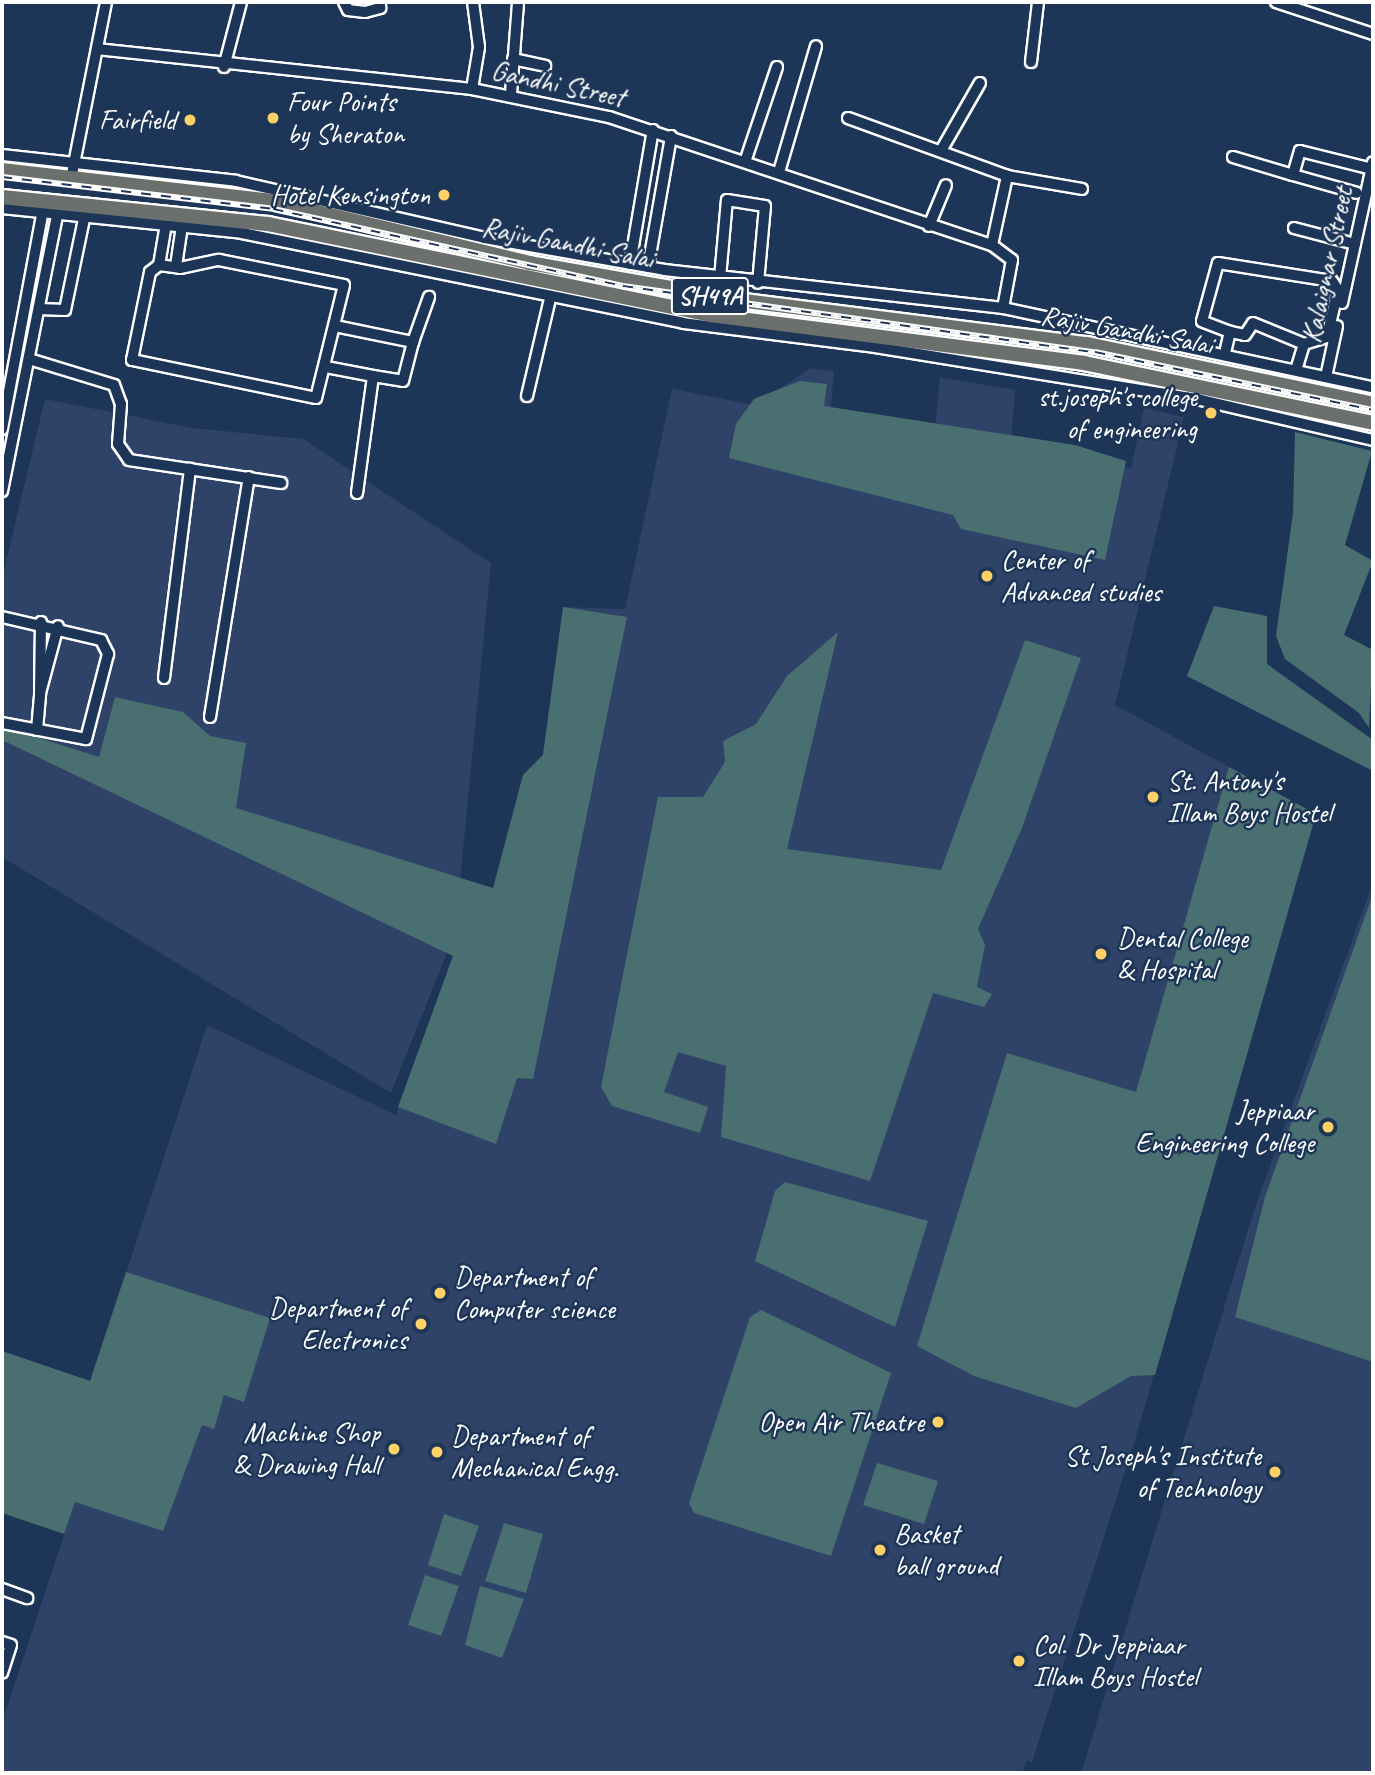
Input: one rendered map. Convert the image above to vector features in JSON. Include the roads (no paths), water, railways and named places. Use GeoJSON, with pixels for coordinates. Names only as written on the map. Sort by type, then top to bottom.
{"type":"FeatureCollection","features":[{"type":"Feature","properties":{"kind":"main road","name":"Rajiv Gandhi Salai"},"geometry":{"type":"LineString","coordinates":[[2,170],[72,174],[272,201],[530,263],[713,296],[1087,344],[1373,404]]}},
{"type":"Feature","properties":{"kind":"main road","name":"Rajiv Gandhi Salai"},"geometry":{"type":"LineString","coordinates":[[2,197],[59,207],[268,224],[710,315],[1084,363],[1373,424]]}},
{"type":"Feature","properties":{"kind":"main road"},"geometry":{"type":"LineString","coordinates":[[1271,401],[1276,383]]}},
{"type":"Feature","properties":{"kind":"street"},"geometry":{"type":"LineString","coordinates":[[72,174],[106,2]]}},
{"type":"Feature","properties":{"kind":"street"},"geometry":{"type":"LineString","coordinates":[[223,66],[241,2]]}},
{"type":"Feature","properties":{"kind":"street"},"geometry":{"type":"LineString","coordinates":[[344,2],[348,10],[365,12],[380,8],[380,2]]}},
{"type":"Feature","properties":{"kind":"street"},"geometry":{"type":"LineString","coordinates":[[472,89],[479,47],[473,2]]}},
{"type":"Feature","properties":{"kind":"street"},"geometry":{"type":"LineString","coordinates":[[511,94],[518,2]]}},
{"type":"Feature","properties":{"kind":"street"},"geometry":{"type":"LineString","coordinates":[[1031,62],[1038,2]]}},
{"type":"Feature","properties":{"kind":"street"},"geometry":{"type":"LineString","coordinates":[[1276,2],[1373,34]]}},
{"type":"Feature","properties":{"kind":"street"},"geometry":{"type":"LineString","coordinates":[[779,172],[816,46]]}},
{"type":"Feature","properties":{"kind":"street","name":"Gandhi Street"},"geometry":{"type":"LineString","coordinates":[[97,49],[223,66],[511,94],[653,130],[746,159],[929,226],[992,244]]}},
{"type":"Feature","properties":{"kind":"street"},"geometry":{"type":"LineString","coordinates":[[513,59],[545,66]]}},
{"type":"Feature","properties":{"kind":"street"},"geometry":{"type":"LineString","coordinates":[[746,159],[777,67]]}},
{"type":"Feature","properties":{"kind":"street"},"geometry":{"type":"LineString","coordinates":[[942,149],[980,83]]}},
{"type":"Feature","properties":{"kind":"street"},"geometry":{"type":"LineString","coordinates":[[848,118],[942,149],[1007,176],[1082,188]]}},
{"type":"Feature","properties":{"kind":"street"},"geometry":{"type":"LineString","coordinates":[[630,264],[653,130]]}},
{"type":"Feature","properties":{"kind":"street"},"geometry":{"type":"LineString","coordinates":[[648,267],[671,136]]}},
{"type":"Feature","properties":{"kind":"street"},"geometry":{"type":"LineString","coordinates":[[1293,175],[1300,151],[1372,166]]}},
{"type":"Feature","properties":{"kind":"street"},"geometry":{"type":"LineString","coordinates":[[2,155],[74,159],[236,181],[648,267],[758,283],[1003,308],[1225,353],[1373,387]]}},
{"type":"Feature","properties":{"kind":"street"},"geometry":{"type":"LineString","coordinates":[[1233,157],[1357,193]]}},
{"type":"Feature","properties":{"kind":"street","name":"Kalaignar Street"},"geometry":{"type":"LineString","coordinates":[[1326,377],[1372,166]]}},
{"type":"Feature","properties":{"kind":"street"},"geometry":{"type":"LineString","coordinates":[[1003,308],[1012,260],[992,244],[1007,176]]}},
{"type":"Feature","properties":{"kind":"street"},"geometry":{"type":"LineString","coordinates":[[929,226],[946,185]]}},
{"type":"Feature","properties":{"kind":"street"},"geometry":{"type":"LineString","coordinates":[[720,278],[727,200],[765,206],[758,283]]}},
{"type":"Feature","properties":{"kind":"street"},"geometry":{"type":"LineString","coordinates":[[2,208],[44,205],[2,429]]}},
{"type":"Feature","properties":{"kind":"street"},"geometry":{"type":"LineString","coordinates":[[2,491],[59,207],[85,214],[325,248],[550,299],[1200,400],[1373,440]]}},
{"type":"Feature","properties":{"kind":"street"},"geometry":{"type":"LineString","coordinates":[[39,309],[65,310],[85,214]]}},
{"type":"Feature","properties":{"kind":"street"},"geometry":{"type":"LineString","coordinates":[[159,265],[166,224]]}},
{"type":"Feature","properties":{"kind":"street"},"geometry":{"type":"LineString","coordinates":[[176,266],[182,226]]}},
{"type":"Feature","properties":{"kind":"street"},"geometry":{"type":"LineString","coordinates":[[1294,228],[1355,244]]}},
{"type":"Feature","properties":{"kind":"street"},"geometry":{"type":"LineString","coordinates":[[219,260],[338,279],[344,285],[326,367],[316,398],[139,364],[131,354],[150,272],[159,265],[176,266],[219,260]]}},
{"type":"Feature","properties":{"kind":"street"},"geometry":{"type":"LineString","coordinates":[[1221,262],[1336,284],[1327,337],[1304,345],[1253,323],[1245,335],[1230,332],[1202,321],[1213,269],[1221,262]]}},
{"type":"Feature","properties":{"kind":"street"},"geometry":{"type":"LineString","coordinates":[[326,367],[403,381],[429,297]]}},
{"type":"Feature","properties":{"kind":"street"},"geometry":{"type":"LineString","coordinates":[[527,396],[550,299]]}},
{"type":"Feature","properties":{"kind":"street"},"geometry":{"type":"LineString","coordinates":[[335,326],[413,342]]}},
{"type":"Feature","properties":{"kind":"street"},"geometry":{"type":"LineString","coordinates":[[1225,353],[1230,332]]}},
{"type":"Feature","properties":{"kind":"street"},"geometry":{"type":"LineString","coordinates":[[1296,370],[1304,345]]}},
{"type":"Feature","properties":{"kind":"street"},"geometry":{"type":"LineString","coordinates":[[29,359],[105,378],[119,393],[122,453],[144,464],[281,483]]}},
{"type":"Feature","properties":{"kind":"street"},"geometry":{"type":"LineString","coordinates":[[357,493],[373,376]]}},
{"type":"Feature","properties":{"kind":"street"},"geometry":{"type":"LineString","coordinates":[[164,678],[190,469]]}},
{"type":"Feature","properties":{"kind":"street"},"geometry":{"type":"LineString","coordinates":[[210,717],[249,477]]}},
{"type":"Feature","properties":{"kind":"street"},"geometry":{"type":"LineString","coordinates":[[2,617],[41,622],[101,640],[108,654],[91,734],[72,740],[2,723]]}},
{"type":"Feature","properties":{"kind":"street"},"geometry":{"type":"LineString","coordinates":[[37,730],[41,622]]}},
{"type":"Feature","properties":{"kind":"street"},"geometry":{"type":"LineString","coordinates":[[40,693],[58,626]]}},
{"type":"Feature","properties":{"kind":"street"},"geometry":{"type":"LineString","coordinates":[[2,1589],[27,1598]]}},
{"type":"Feature","properties":{"kind":"street"},"geometry":{"type":"LineString","coordinates":[[2,1642],[11,1645],[2,1673]]}},
{"type":"Feature","properties":{"kind":"railway"},"geometry":{"type":"LineString","coordinates":[[2,177],[273,209],[623,286],[1095,352],[1373,410]]}},
{"type":"Feature","properties":{"kind":"place","name":"Four Points by Sheraton"},"geometry":{"type":"Point","coordinates":[273,118]}},
{"type":"Feature","properties":{"kind":"place","name":"Fairfield"},"geometry":{"type":"Point","coordinates":[190,120]}},
{"type":"Feature","properties":{"kind":"place","name":"Hotel Kensington"},"geometry":{"type":"Point","coordinates":[444,195]}},
{"type":"Feature","properties":{"kind":"place","name":"st.joseph's college of engineering"},"geometry":{"type":"Point","coordinates":[1211,413]}},
{"type":"Feature","properties":{"kind":"place","name":"Center of Advanced studies"},"geometry":{"type":"Point","coordinates":[987,576]}},
{"type":"Feature","properties":{"kind":"place","name":"St. Antony's Illam Boys Hostel"},"geometry":{"type":"Point","coordinates":[1153,797]}},
{"type":"Feature","properties":{"kind":"place","name":"Dental College & Hospital"},"geometry":{"type":"Point","coordinates":[1101,954]}},
{"type":"Feature","properties":{"kind":"place","name":"Jeppiaar Engineering College"},"geometry":{"type":"Point","coordinates":[1328,1127]}},
{"type":"Feature","properties":{"kind":"place","name":"Department of Computer science"},"geometry":{"type":"Point","coordinates":[440,1293]}},
{"type":"Feature","properties":{"kind":"place","name":"Department of Electronics"},"geometry":{"type":"Point","coordinates":[421,1324]}},
{"type":"Feature","properties":{"kind":"place","name":"Open Air Theatre"},"geometry":{"type":"Point","coordinates":[938,1422]}},
{"type":"Feature","properties":{"kind":"place","name":"Machine Shop & Drawing Hall"},"geometry":{"type":"Point","coordinates":[394,1449]}},
{"type":"Feature","properties":{"kind":"place","name":"Department of Mechanical Engg."},"geometry":{"type":"Point","coordinates":[437,1452]}},
{"type":"Feature","properties":{"kind":"place","name":"St Joseph's Institute of Technology"},"geometry":{"type":"Point","coordinates":[1275,1472]}},
{"type":"Feature","properties":{"kind":"place","name":"Basket ball ground"},"geometry":{"type":"Point","coordinates":[880,1550]}},
{"type":"Feature","properties":{"kind":"place","name":"Col. Dr Jeppiaar Illam Boys Hostel"},"geometry":{"type":"Point","coordinates":[1019,1661]}}]}
